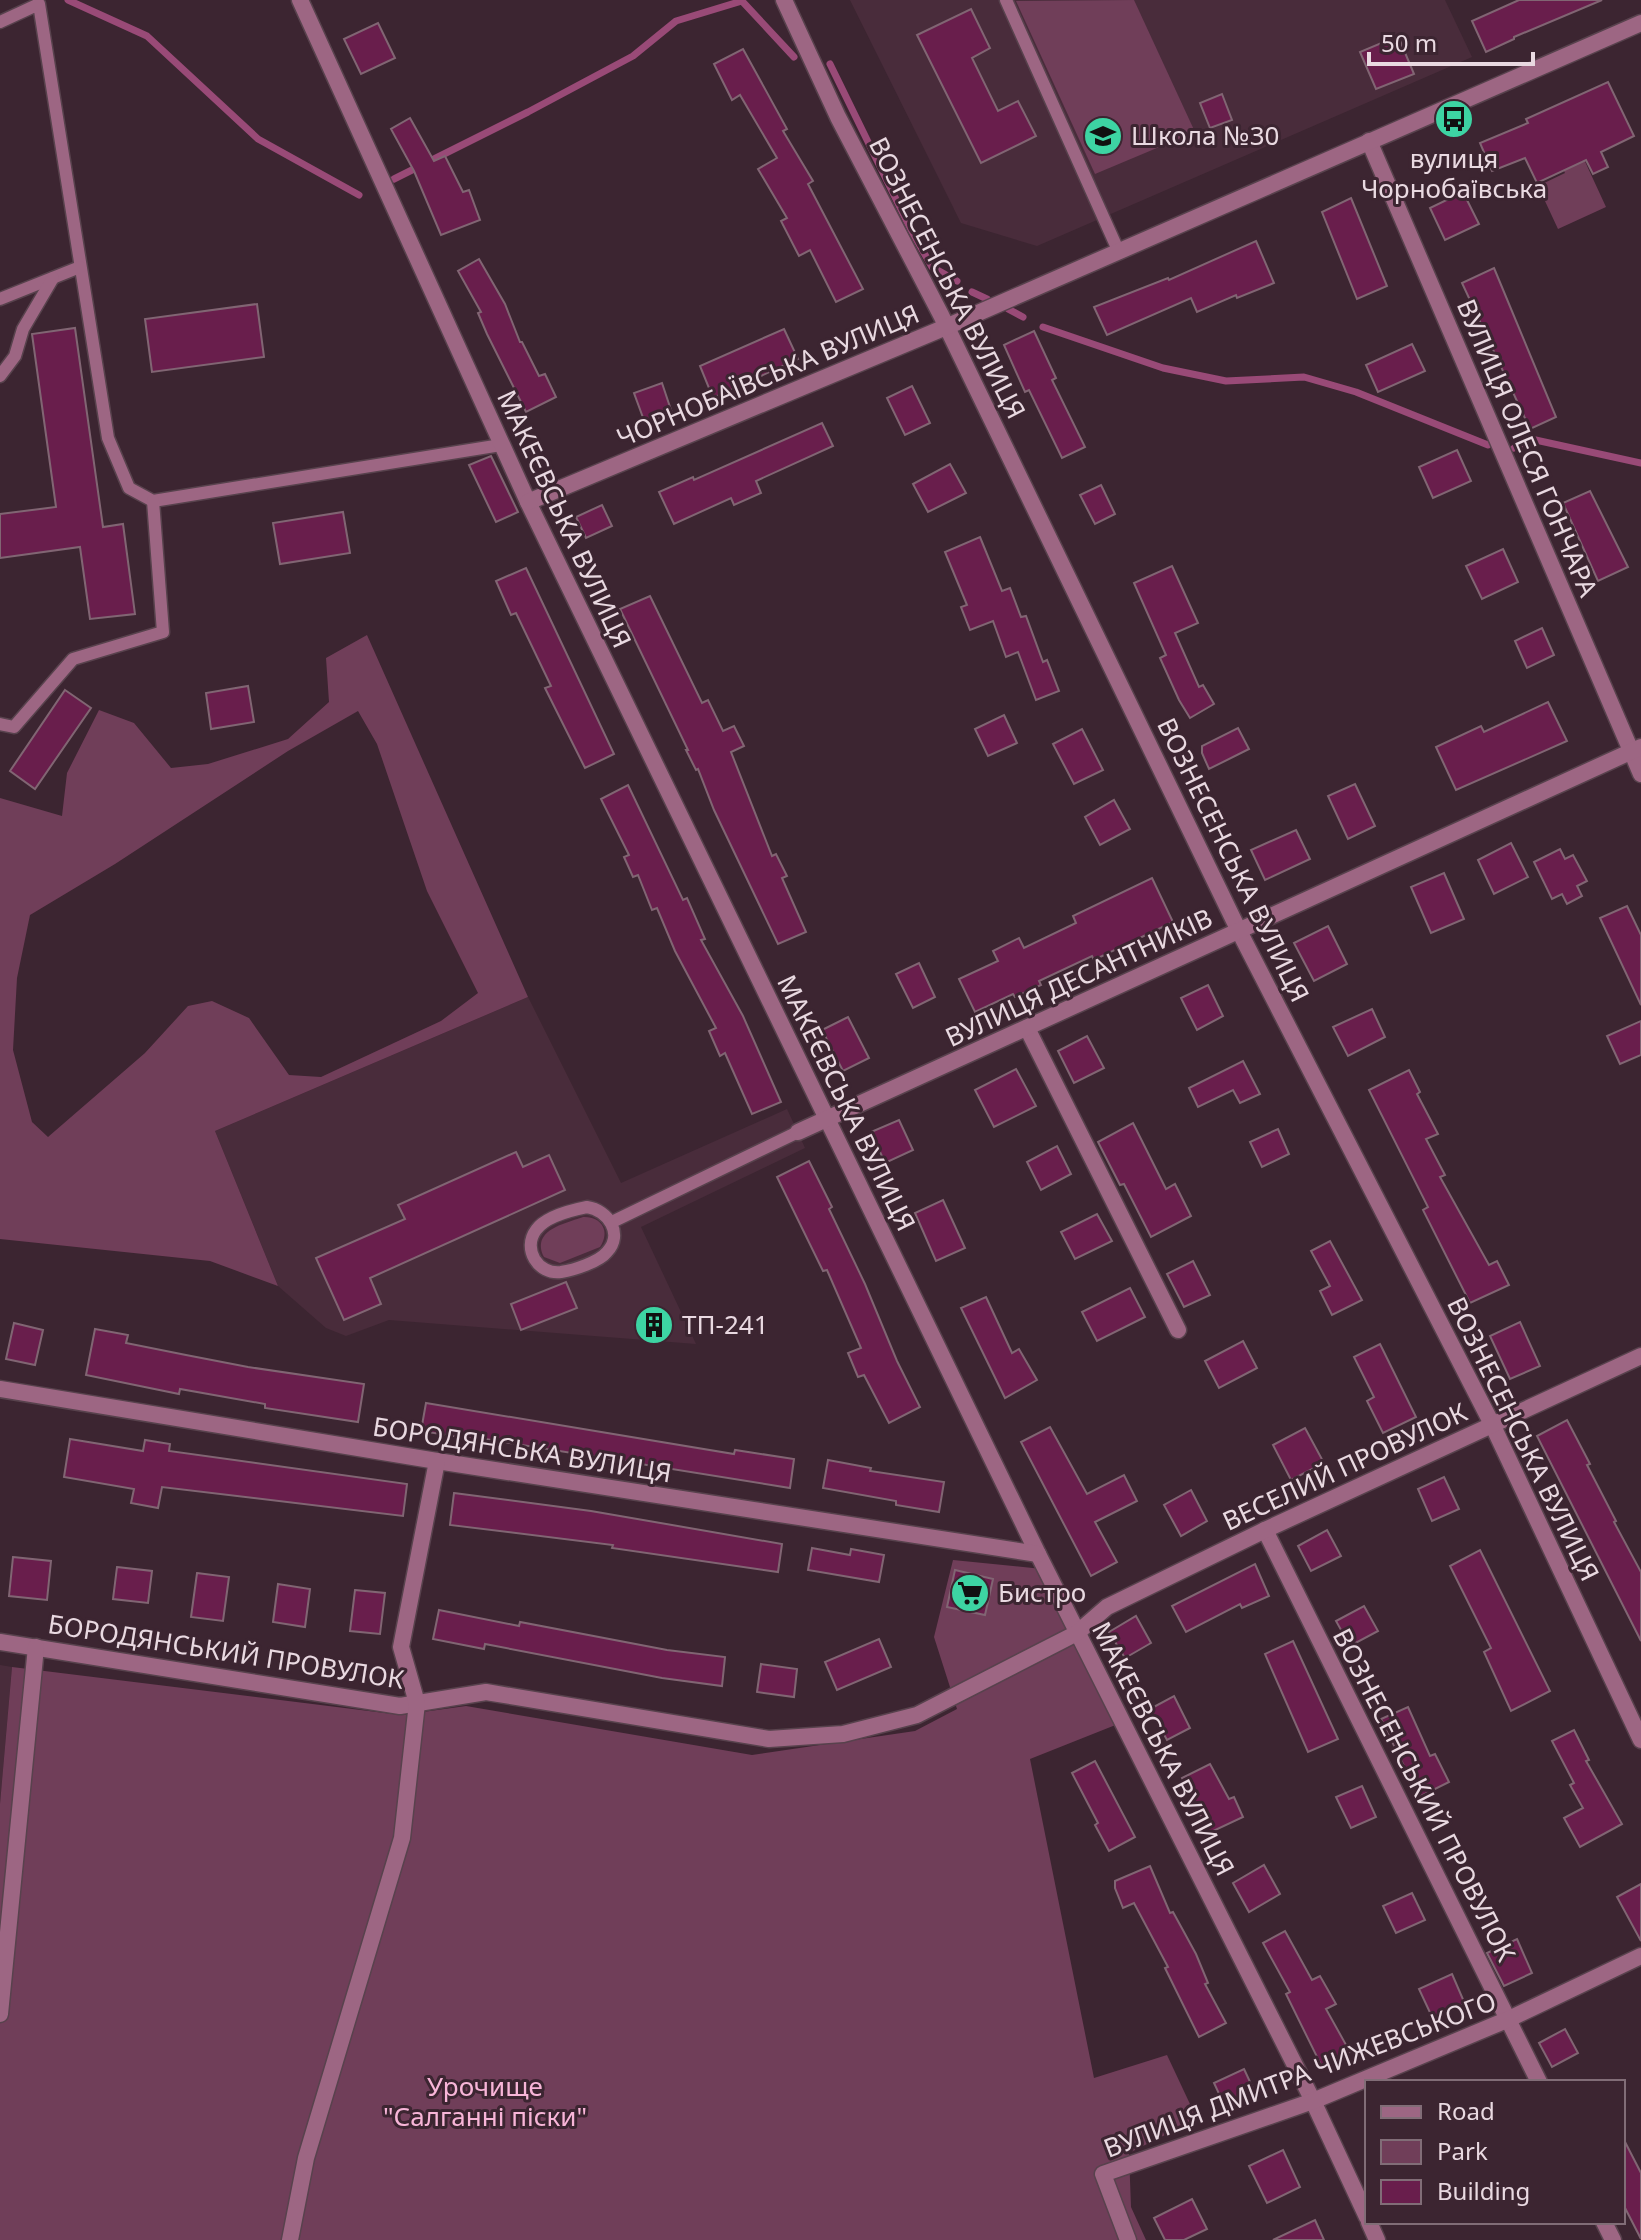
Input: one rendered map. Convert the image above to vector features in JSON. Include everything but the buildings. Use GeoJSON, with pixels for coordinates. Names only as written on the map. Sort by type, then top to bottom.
{"type":"FeatureCollection","features":[{"type":"Feature","properties":{"kind":"street","name":"МАКЕЄВСЬКА ВУЛИЦЯ"},"geometry":{"type":"LineString","coordinates":[[300,0],[528,502],[1038,1554],[1313,2101],[1365,2214]]}},
{"type":"Feature","properties":{"kind":"street","name":"ВОЗНЕСЕНСЬКА ВУЛИЦЯ"},"geometry":{"type":"LineString","coordinates":[[784,0],[838,117],[946,327],[1239,931],[1492,1424],[1641,1740]]}},
{"type":"Feature","properties":{"kind":"street","name":"ЧОРНОБАЇВСЬКА ВУЛИЦЯ"},"geometry":{"type":"LineString","coordinates":[[528,502],[946,327],[1641,23]]}},
{"type":"Feature","properties":{"kind":"street","name":"ВУЛИЦЯ ОЛЕСЯ ГОНЧАРА"},"geometry":{"type":"LineString","coordinates":[[1369,141],[1636,749],[1641,774]]}},
{"type":"Feature","properties":{"kind":"street","name":"ВУЛИЦЯ ДЕСАНТНИКІВ"},"geometry":{"type":"LineString","coordinates":[[798,1132],[1636,749]]}},
{"type":"Feature","properties":{"kind":"street"},"geometry":{"type":"LineString","coordinates":[[1027,1028],[1178,1330]]}},
{"type":"Feature","properties":{"kind":"street","name":"ВЕСЕЛИЙ ПРОВУЛОК"},"geometry":{"type":"LineString","coordinates":[[917,1715],[1077,1633],[1107,1607],[1265,1530],[1641,1356]]}},
{"type":"Feature","properties":{"kind":"street","name":"БОРОДЯНСЬКА ВУЛИЦЯ"},"geometry":{"type":"LineString","coordinates":[[0,1389],[437,1461],[1038,1554]]}},
{"type":"Feature","properties":{"kind":"street"},"geometry":{"type":"LineString","coordinates":[[290,2240],[306,2158],[402,1838],[417,1703],[401,1647],[437,1461]]}},
{"type":"Feature","properties":{"kind":"street","name":"ВОЗНЕСЕНСЬКИЙ ПРОВУЛОК"},"geometry":{"type":"LineString","coordinates":[[1265,1530],[1538,2080]]}},
{"type":"Feature","properties":{"kind":"street","name":"БОРОДЯНСЬКИЙ ПРОВУЛОК"},"geometry":{"type":"LineString","coordinates":[[0,1642],[400,1706],[486,1692],[769,1739],[843,1734],[917,1715]]}},
{"type":"Feature","properties":{"kind":"street"},"geometry":{"type":"LineString","coordinates":[[0,2014],[36,1647]]}},
{"type":"Feature","properties":{"kind":"street","name":"ВУЛИЦЯ ДМИТРА ЧИЖЕВСЬКОГО"},"geometry":{"type":"LineString","coordinates":[[1128,2240],[1103,2174],[1313,2101],[1509,2019],[1641,1956]]}},
{"type":"Feature","properties":{"kind":"lane"},"geometry":{"type":"LineString","coordinates":[[1006,0],[1118,250]]}},
{"type":"Feature","properties":{"kind":"lane"},"geometry":{"type":"LineString","coordinates":[[0,22],[39,2],[108,438],[129,488],[153,501],[501,445]]}},
{"type":"Feature","properties":{"kind":"lane"},"geometry":{"type":"LineString","coordinates":[[0,299],[80,267]]}},
{"type":"Feature","properties":{"kind":"lane"},"geometry":{"type":"LineString","coordinates":[[0,376],[15,356],[23,329],[53,278]]}},
{"type":"Feature","properties":{"kind":"lane"},"geometry":{"type":"LineString","coordinates":[[0,724],[14,727],[73,659],[163,632],[153,501]]}},
{"type":"Feature","properties":{"kind":"lane"},"geometry":{"type":"LineString","coordinates":[[612,1222],[798,1132]]}},
{"type":"Feature","properties":{"kind":"lane"},"geometry":{"type":"LineString","coordinates":[[587,1207],[602,1211],[612,1222],[612,1246],[601,1257],[556,1272],[539,1265],[532,1255],[534,1231],[549,1220],[587,1207]]}},
{"type":"Feature","properties":{"kind":"shaded area","name":"Школа №30"},"geometry":{"type":"Polygon","coordinates":[[[850,0],[1445,0],[1472,57],[1037,246],[961,223],[850,0]]]}},
{"type":"Feature","properties":{"kind":"shaded area"},"geometry":{"type":"Polygon","coordinates":[[[528,997],[621,1183],[787,1109],[805,1148],[641,1227],[696,1344],[389,1320],[346,1336],[326,1328],[278,1286],[215,1131],[528,997]]]}},
{"type":"Feature","properties":{"kind":"shaded area"},"geometry":{"type":"Polygon","coordinates":[[[0,1665],[12,1667],[0,1804],[0,1665]]]}},
{"type":"Feature","properties":{"kind":"green space"},"geometry":{"type":"Polygon","coordinates":[[[1134,0],[1195,132],[1095,174],[1016,1],[1134,0]]]}},
{"type":"Feature","properties":{"kind":"green space"},"geometry":{"type":"Polygon","coordinates":[[[1576,142],[1606,207],[1558,229],[1538,186],[1565,173],[1555,152],[1576,142]]]}},
{"type":"Feature","properties":{"kind":"green space"},"geometry":{"type":"Polygon","coordinates":[[[367,635],[528,997],[215,1131],[278,1286],[210,1261],[0,1239],[0,798],[62,816],[67,773],[99,710],[134,723],[171,768],[208,764],[288,739],[329,702],[326,658],[367,635]],[[358,711],[288,751],[115,864],[30,915],[17,978],[13,1050],[32,1122],[48,1137],[145,1053],[188,1006],[212,1001],[249,1018],[289,1075],[321,1077],[441,1021],[478,993],[427,891],[377,744],[358,711]]]}},
{"type":"Feature","properties":{"kind":"green space"},"geometry":{"type":"Polygon","coordinates":[[[583,1217],[595,1219],[602,1226],[605,1235],[600,1247],[560,1263],[544,1257],[541,1248],[546,1234],[583,1217]]]}},
{"type":"Feature","properties":{"kind":"green space","name":"Урочище \"Салганні піски\""},"geometry":{"type":"Polygon","coordinates":[[[953,1560],[1042,1569],[1118,1724],[1030,1759],[1094,2078],[1167,2055],[1197,2119],[1129,2153],[1131,2207],[1146,2240],[0,2240],[0,1804],[12,1667],[401,1715],[466,1706],[752,1755],[915,1731],[957,1709],[934,1637],[953,1560]]]}},
{"type":"Feature","properties":{"kind":"waterway"},"geometry":{"type":"LineString","coordinates":[[68,0],[147,36],[258,139],[359,195]]}},
{"type":"Feature","properties":{"kind":"waterway"},"geometry":{"type":"LineString","coordinates":[[394,179],[633,56],[676,21],[742,1],[794,57]]}},
{"type":"Feature","properties":{"kind":"waterway"},"geometry":{"type":"LineString","coordinates":[[830,64],[932,267],[957,281]]}},
{"type":"Feature","properties":{"kind":"waterway"},"geometry":{"type":"LineString","coordinates":[[972,292],[987,299]]}},
{"type":"Feature","properties":{"kind":"waterway"},"geometry":{"type":"LineString","coordinates":[[1008,309],[1023,317]]}},
{"type":"Feature","properties":{"kind":"waterway"},"geometry":{"type":"LineString","coordinates":[[1043,327],[1163,368],[1226,381],[1304,377],[1356,392],[1488,445]]}},
{"type":"Feature","properties":{"kind":"waterway"},"geometry":{"type":"LineString","coordinates":[[1514,448],[1531,439],[1641,463]]}},
{"type":"Feature","properties":{"kind":"place","name":"вулиця Чорнобаївська"},"geometry":{"type":"Point","coordinates":[1454,119]}},
{"type":"Feature","properties":{"kind":"place","name":"Школа №30"},"geometry":{"type":"Point","coordinates":[1103,136]}},
{"type":"Feature","properties":{"kind":"place","name":"ТП-241"},"geometry":{"type":"Point","coordinates":[654,1325]}},
{"type":"Feature","properties":{"kind":"place","name":"Бистро"},"geometry":{"type":"Point","coordinates":[970,1593]}}]}
